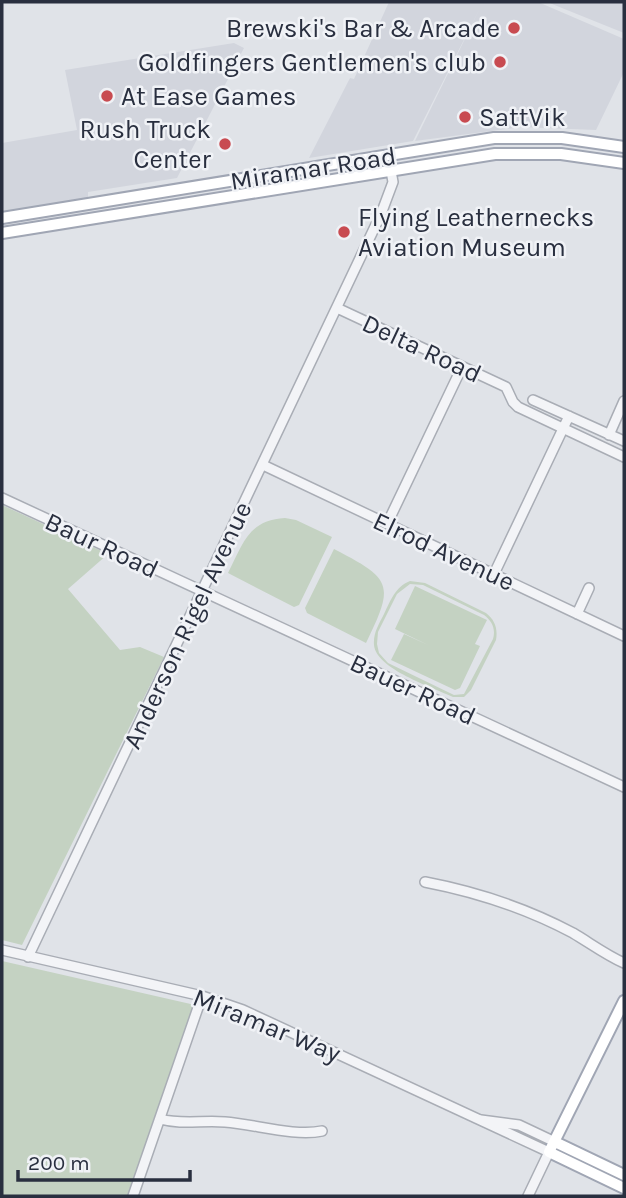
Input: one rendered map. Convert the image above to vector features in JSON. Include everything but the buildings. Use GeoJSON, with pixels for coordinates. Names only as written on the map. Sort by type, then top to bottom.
{"type":"FeatureCollection","features":[{"type":"Feature","properties":{"kind":"main road","name":"Miramar Road"},"geometry":{"type":"LineString","coordinates":[[2,218],[494,138],[562,138],[624,147]]}},
{"type":"Feature","properties":{"kind":"main road","name":"Miramar Road"},"geometry":{"type":"LineString","coordinates":[[2,233],[495,154],[531,152],[590,156],[624,163]]}},
{"type":"Feature","properties":{"kind":"main road"},"geometry":{"type":"LineString","coordinates":[[548,1152],[624,1001]]}},
{"type":"Feature","properties":{"kind":"main road","name":"Miramar Way"},"geometry":{"type":"LineString","coordinates":[[555,1142],[624,1175]]}},
{"type":"Feature","properties":{"kind":"main road","name":"Miramar Way"},"geometry":{"type":"LineString","coordinates":[[548,1152],[624,1188]]}},
{"type":"Feature","properties":{"kind":"street","name":"Anderson Rigel Avenue"},"geometry":{"type":"LineString","coordinates":[[28,957],[381,214],[393,182],[391,171]]}},
{"type":"Feature","properties":{"kind":"street","name":"Delta Road"},"geometry":{"type":"LineString","coordinates":[[337,309],[506,387],[513,402],[519,407],[563,428]]}},
{"type":"Feature","properties":{"kind":"street"},"geometry":{"type":"LineString","coordinates":[[387,524],[462,367]]}},
{"type":"Feature","properties":{"kind":"street"},"geometry":{"type":"LineString","coordinates":[[533,400],[624,442]]}},
{"type":"Feature","properties":{"kind":"street"},"geometry":{"type":"LineString","coordinates":[[609,435],[624,401]]}},
{"type":"Feature","properties":{"kind":"street"},"geometry":{"type":"LineString","coordinates":[[494,574],[569,416]]}},
{"type":"Feature","properties":{"kind":"street"},"geometry":{"type":"LineString","coordinates":[[563,428],[624,457]]}},
{"type":"Feature","properties":{"kind":"street","name":"Elrod Avenue"},"geometry":{"type":"LineString","coordinates":[[263,465],[624,636]]}},
{"type":"Feature","properties":{"kind":"street","name":"Baur Road"},"geometry":{"type":"LineString","coordinates":[[2,498],[203,592]]}},
{"type":"Feature","properties":{"kind":"street"},"geometry":{"type":"LineString","coordinates":[[577,614],[590,588]]}},
{"type":"Feature","properties":{"kind":"street","name":"Bauer Road"},"geometry":{"type":"LineString","coordinates":[[203,592],[624,787]]}},
{"type":"Feature","properties":{"kind":"street"},"geometry":{"type":"LineString","coordinates":[[425,882],[494,898],[574,934],[624,963]]}},
{"type":"Feature","properties":{"kind":"street","name":"Miramar Way"},"geometry":{"type":"LineString","coordinates":[[2,950],[202,996],[243,1010],[481,1120],[519,1125],[555,1142]]}},
{"type":"Feature","properties":{"kind":"street"},"geometry":{"type":"LineString","coordinates":[[137,1195],[202,996]]}},
{"type":"Feature","properties":{"kind":"street"},"geometry":{"type":"LineString","coordinates":[[160,1119],[176,1124],[222,1122],[307,1134],[322,1131]]}},
{"type":"Feature","properties":{"kind":"street","name":"Miramar Way"},"geometry":{"type":"LineString","coordinates":[[481,1120],[486,1125],[548,1152]]}},
{"type":"Feature","properties":{"kind":"street"},"geometry":{"type":"LineString","coordinates":[[528,1196],[548,1152]]}},
{"type":"Feature","properties":{"kind":"shaded area"},"geometry":{"type":"Polygon","coordinates":[[[389,2],[538,2],[624,39],[624,72],[596,130],[522,127],[415,141],[479,10],[413,141],[309,158],[350,78],[354,79],[389,2]]]}},
{"type":"Feature","properties":{"kind":"shaded area"},"geometry":{"type":"Polygon","coordinates":[[[548,2],[624,2],[624,33],[552,4],[548,2]]]}},
{"type":"Feature","properties":{"kind":"shaded area"},"geometry":{"type":"Polygon","coordinates":[[[234,43],[244,48],[177,178],[88,192],[88,200],[2,214],[2,143],[77,130],[65,70],[234,43]]]}},
{"type":"Feature","properties":{"kind":"green space"},"geometry":{"type":"Polygon","coordinates":[[[2,505],[108,554],[68,589],[120,650],[140,647],[164,657],[22,945],[2,940],[2,505]]]}},
{"type":"Feature","properties":{"kind":"green space"},"geometry":{"type":"Polygon","coordinates":[[[285,518],[296,520],[332,537],[299,605],[294,607],[228,573],[248,535],[263,523],[285,518]]]}},
{"type":"Feature","properties":{"kind":"green space"},"geometry":{"type":"Polygon","coordinates":[[[334,549],[368,568],[383,585],[381,608],[366,643],[307,613],[305,608],[334,549]]]}},
{"type":"Feature","properties":{"kind":"green space"},"geometry":{"type":"Polygon","coordinates":[[[410,581],[425,583],[486,613],[494,622],[496,640],[471,690],[464,697],[453,697],[406,676],[384,662],[377,654],[374,636],[377,629],[394,594],[410,581]],[[410,584],[397,594],[378,632],[379,653],[388,663],[454,695],[464,694],[493,639],[493,626],[484,615],[423,585],[410,584]]]}},
{"type":"Feature","properties":{"kind":"green space"},"geometry":{"type":"Polygon","coordinates":[[[415,586],[487,620],[475,644],[480,646],[460,688],[455,690],[391,660],[404,634],[428,645],[395,629],[415,586]]]}},
{"type":"Feature","properties":{"kind":"green space"},"geometry":{"type":"Polygon","coordinates":[[[2,961],[195,1005],[127,1196],[2,1196],[2,961]]]}},
{"type":"Feature","properties":{"kind":"place","name":"Brewski's Bar & Arcade"},"geometry":{"type":"Point","coordinates":[514,28]}},
{"type":"Feature","properties":{"kind":"place","name":"Goldfingers Gentlemen's club"},"geometry":{"type":"Point","coordinates":[500,62]}},
{"type":"Feature","properties":{"kind":"place","name":"At Ease Games"},"geometry":{"type":"Point","coordinates":[107,96]}},
{"type":"Feature","properties":{"kind":"place","name":"SattVik"},"geometry":{"type":"Point","coordinates":[465,117]}},
{"type":"Feature","properties":{"kind":"place","name":"Rush Truck Center"},"geometry":{"type":"Point","coordinates":[225,144]}},
{"type":"Feature","properties":{"kind":"place","name":"Flying Leathernecks Aviation Museum"},"geometry":{"type":"Point","coordinates":[344,232]}}]}
